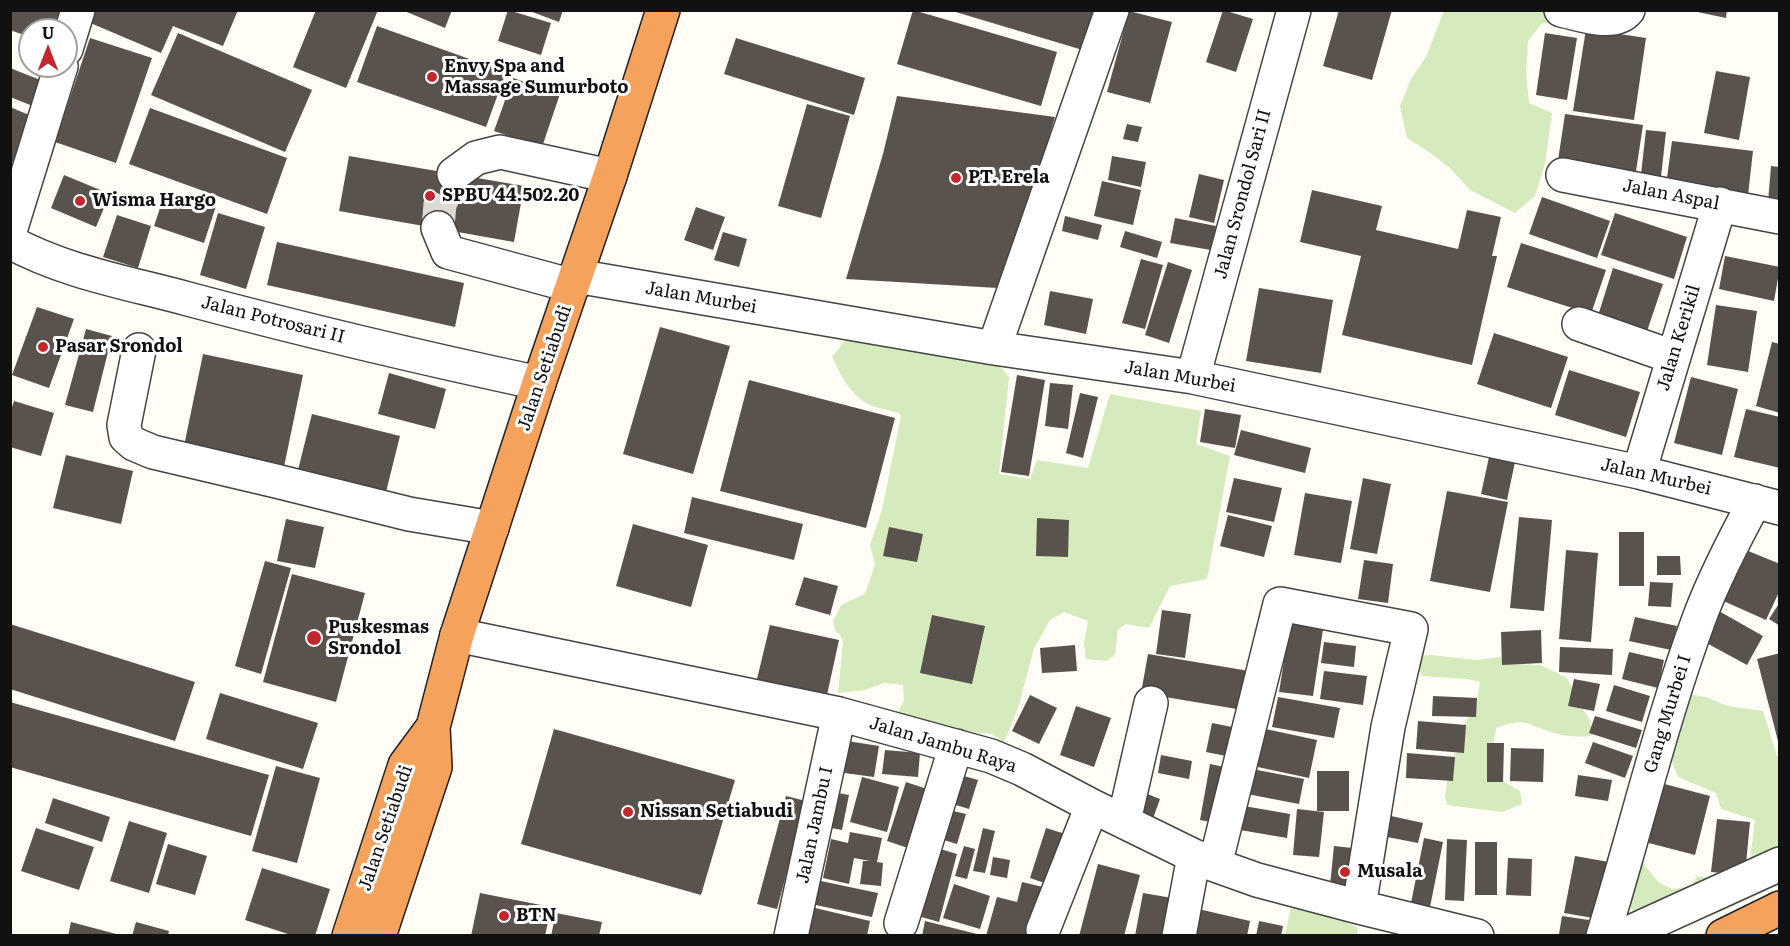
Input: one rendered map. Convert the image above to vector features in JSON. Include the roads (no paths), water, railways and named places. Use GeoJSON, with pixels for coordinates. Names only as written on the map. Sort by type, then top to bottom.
{"type":"FeatureCollection","features":[{"type":"Feature","properties":{"kind":"highway","name":"Jalan Setiabudi"},"geometry":{"type":"LineString","coordinates":[[379,936],[435,767],[433,727],[458,635],[539,382],[610,176],[663,10]]}},
{"type":"Feature","properties":{"kind":"highway","name":"Jalan Setiabudi"},"geometry":{"type":"LineString","coordinates":[[349,936],[405,765],[433,727]]}},
{"type":"Feature","properties":{"kind":"highway"},"geometry":{"type":"LineString","coordinates":[[1723,936],[1779,908]]}},
{"type":"Feature","properties":{"kind":"street"},"geometry":{"type":"LineString","coordinates":[[994,348],[1112,10]]}},
{"type":"Feature","properties":{"kind":"street","name":"Jalan Srondol Sari II"},"geometry":{"type":"LineString","coordinates":[[1193,377],[1294,10]]}},
{"type":"Feature","properties":{"kind":"street"},"geometry":{"type":"LineString","coordinates":[[1561,10],[1618,19],[1628,10]]}},
{"type":"Feature","properties":{"kind":"street"},"geometry":{"type":"LineString","coordinates":[[10,231],[57,78]]}},
{"type":"Feature","properties":{"kind":"street"},"geometry":{"type":"LineString","coordinates":[[454,174],[476,158],[500,153],[610,176]]}},
{"type":"Feature","properties":{"kind":"street","name":"Jalan Aspal"},"geometry":{"type":"LineString","coordinates":[[1563,175],[1779,217]]}},
{"type":"Feature","properties":{"kind":"street","name":"Jalan Kerikil"},"geometry":{"type":"LineString","coordinates":[[1639,472],[1720,204]]}},
{"type":"Feature","properties":{"kind":"street","name":"Jalan Murbei"},"geometry":{"type":"LineString","coordinates":[[438,228],[448,252],[574,281],[994,348],[1193,377],[1639,472],[1767,504]]}},
{"type":"Feature","properties":{"kind":"street","name":"Jalan Potrosari II"},"geometry":{"type":"LineString","coordinates":[[10,242],[26,251],[75,269],[273,321],[539,382]]}},
{"type":"Feature","properties":{"kind":"street"},"geometry":{"type":"LineString","coordinates":[[1579,324],[1673,357]]}},
{"type":"Feature","properties":{"kind":"street"},"geometry":{"type":"LineString","coordinates":[[139,350],[124,425],[126,437],[141,448],[409,514],[492,528]]}},
{"type":"Feature","properties":{"kind":"street","name":"Gang Murbei I"},"geometry":{"type":"LineString","coordinates":[[1603,936],[1673,692],[1701,614],[1728,552],[1767,504]]}},
{"type":"Feature","properties":{"kind":"street"},"geometry":{"type":"LineString","coordinates":[[1179,936],[1280,604],[1411,629],[1388,727],[1359,908]]}},
{"type":"Feature","properties":{"kind":"street","name":"Jalan Jambu Raya"},"geometry":{"type":"LineString","coordinates":[[458,635],[839,714],[991,756],[1022,768],[1092,806],[1204,860],[1257,880],[1359,908],[1477,936]]}},
{"type":"Feature","properties":{"kind":"street"},"geometry":{"type":"LineString","coordinates":[[1124,821],[1151,703]]}},
{"type":"Feature","properties":{"kind":"street","name":"Jalan Jambu I"},"geometry":{"type":"LineString","coordinates":[[791,936],[839,714]]}},
{"type":"Feature","properties":{"kind":"street"},"geometry":{"type":"LineString","coordinates":[[901,923],[956,746]]}},
{"type":"Feature","properties":{"kind":"street"},"geometry":{"type":"LineString","coordinates":[[1042,930],[1092,806]]}},
{"type":"Feature","properties":{"kind":"street"},"geometry":{"type":"LineString","coordinates":[[1622,936],[1779,864]]}},
{"type":"Feature","properties":{"kind":"tunnel"},"geometry":{"type":"LineString","coordinates":[[438,228],[440,204],[454,174]]}},
{"type":"Feature","properties":{"kind":"place","name":"Envy Spa and Massage Sumurboto"},"geometry":{"type":"Point","coordinates":[432,77]}},
{"type":"Feature","properties":{"kind":"place","name":"PT. Erela"},"geometry":{"type":"Point","coordinates":[956,178]}},
{"type":"Feature","properties":{"kind":"place","name":"SPBU 44.502.20"},"geometry":{"type":"Point","coordinates":[430,196]}},
{"type":"Feature","properties":{"kind":"place","name":"Wisma Hargo"},"geometry":{"type":"Point","coordinates":[80,201]}},
{"type":"Feature","properties":{"kind":"place","name":"Pasar Srondol"},"geometry":{"type":"Point","coordinates":[43,347]}},
{"type":"Feature","properties":{"kind":"place","name":"Puskesmas Srondol"},"geometry":{"type":"Point","coordinates":[314,638]}},
{"type":"Feature","properties":{"kind":"place","name":"Nissan Setiabudi"},"geometry":{"type":"Point","coordinates":[628,812]}},
{"type":"Feature","properties":{"kind":"place","name":"Musala"},"geometry":{"type":"Point","coordinates":[1345,872]}},
{"type":"Feature","properties":{"kind":"place","name":"BTN"},"geometry":{"type":"Point","coordinates":[504,916]}}]}
